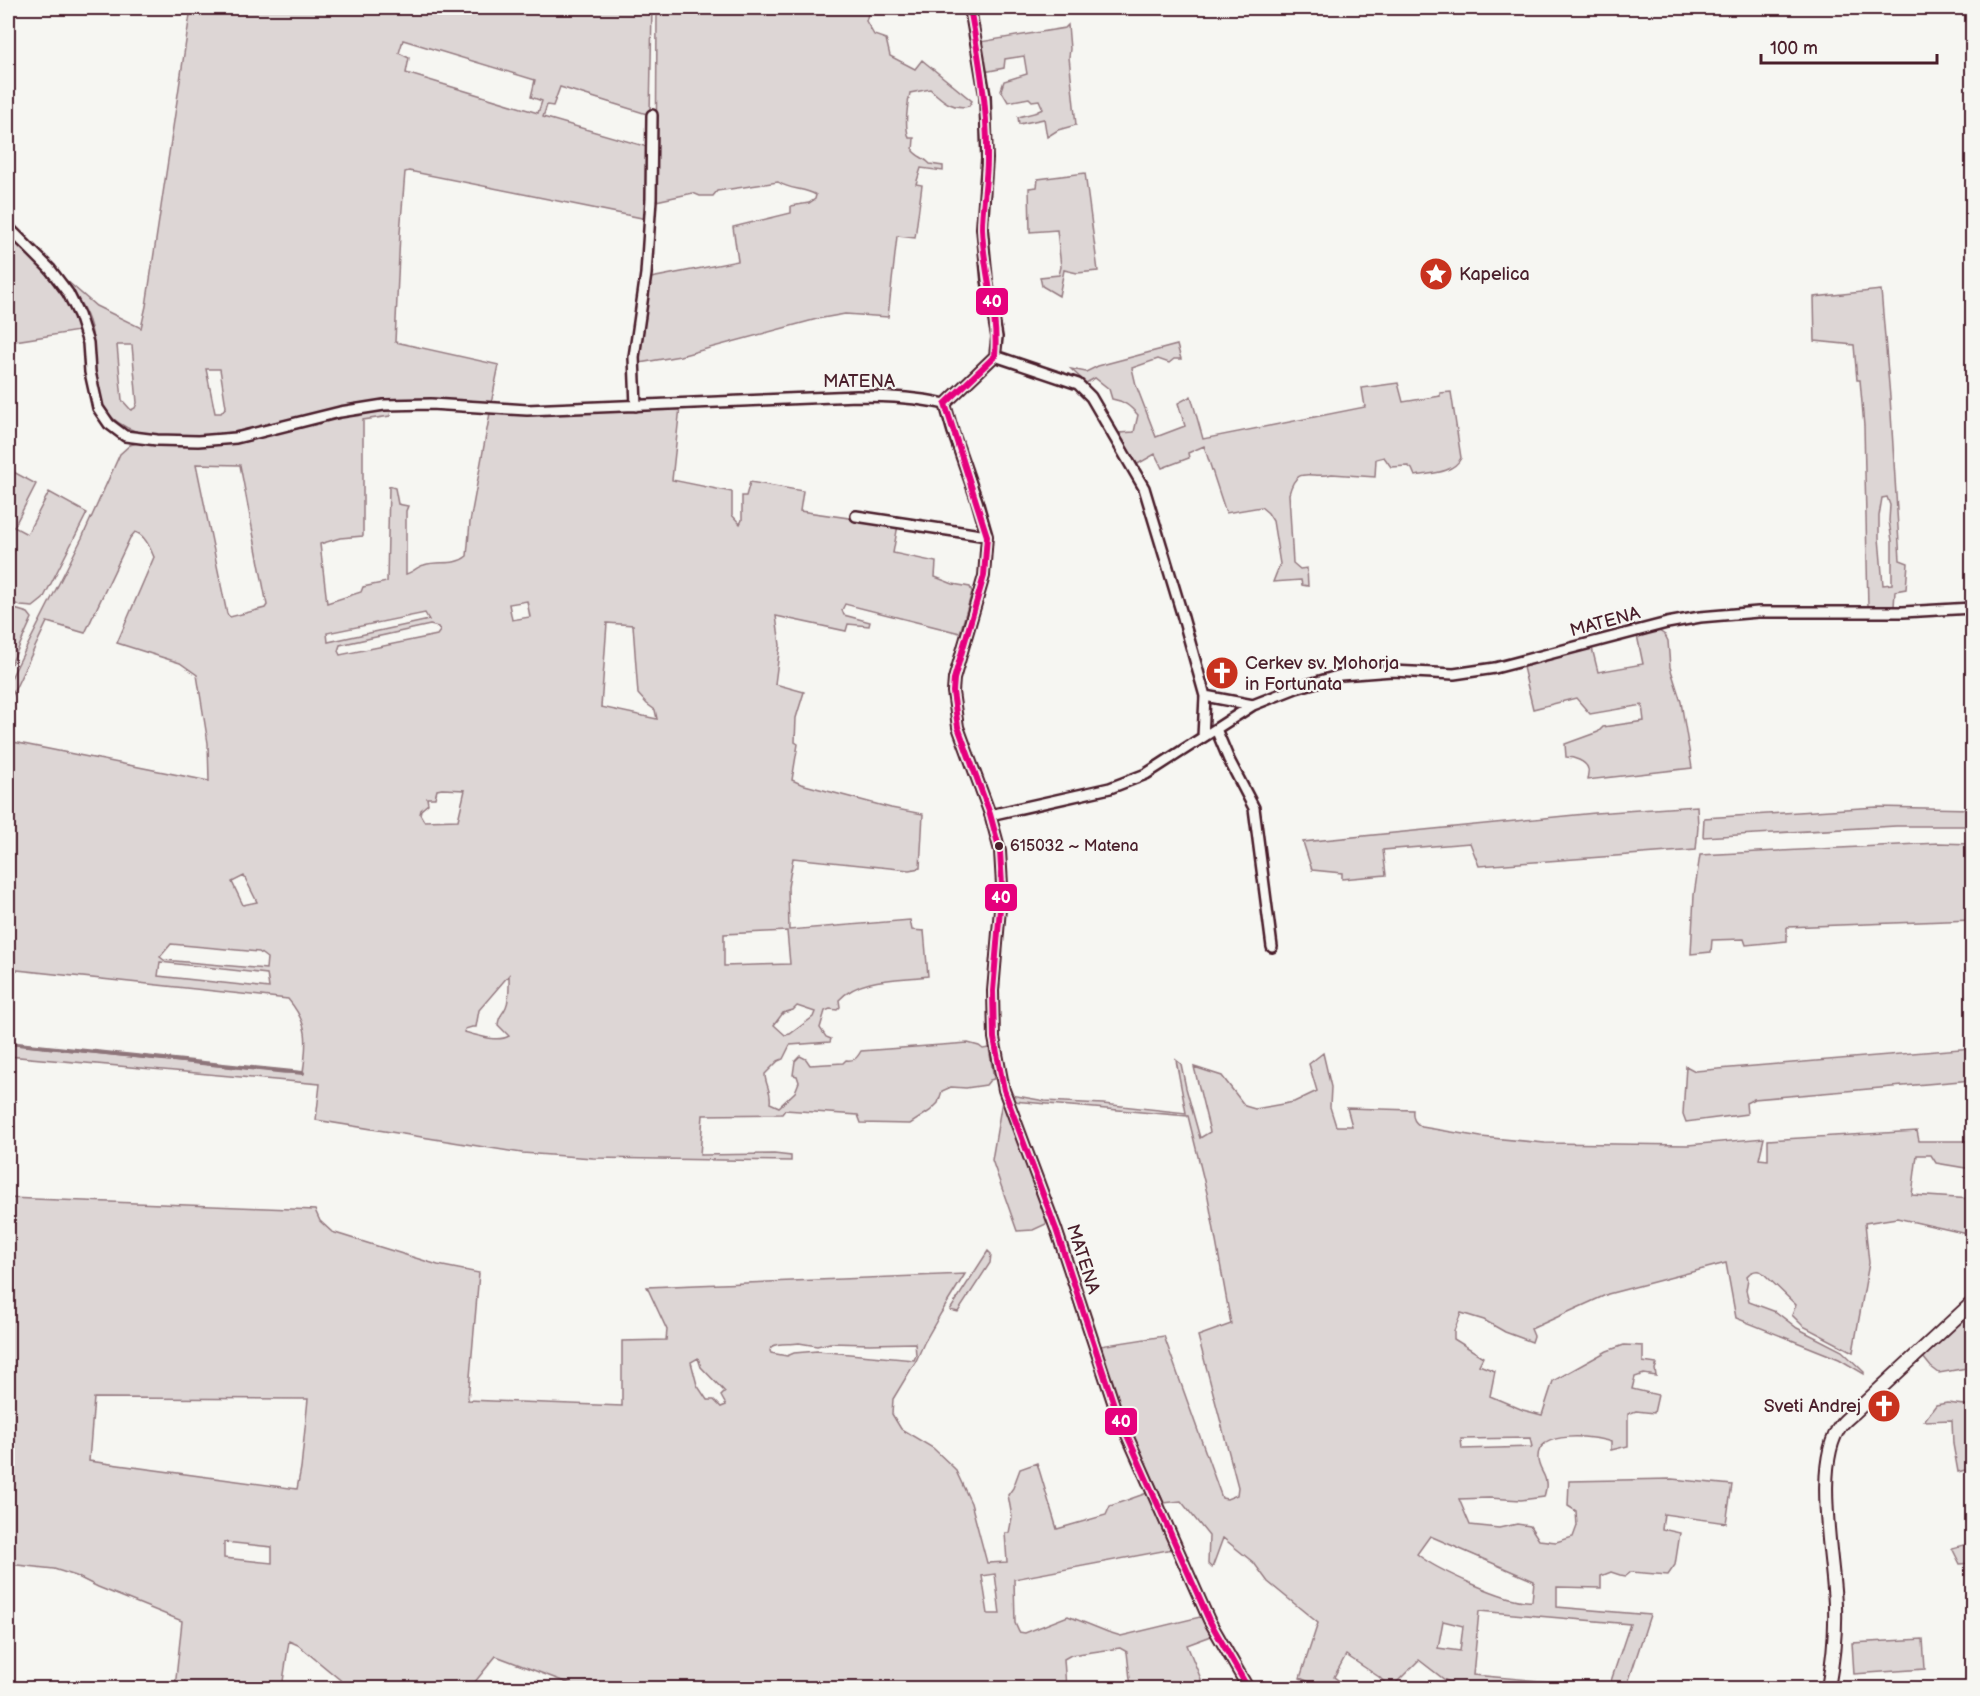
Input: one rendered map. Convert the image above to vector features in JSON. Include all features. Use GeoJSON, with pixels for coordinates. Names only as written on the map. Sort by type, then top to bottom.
{"type":"FeatureCollection","features":[{"type":"Feature","properties":{"kind":"street"},"geometry":{"type":"LineString","coordinates":[[945,404],[995,356],[997,337],[987,280],[982,228],[987,159],[985,96],[970,8]]}},
{"type":"Feature","properties":{"kind":"street"},"geometry":{"type":"LineString","coordinates":[[636,406],[634,357],[646,274],[651,200],[652,115]]}},
{"type":"Feature","properties":{"kind":"street","name":"MATENA"},"geometry":{"type":"LineString","coordinates":[[8,227],[50,270],[68,293],[80,315],[88,343],[90,372],[98,408],[109,424],[125,436],[157,440],[198,441],[236,438],[340,412],[384,405],[430,404],[527,410],[857,396],[892,396],[945,404],[952,432],[969,476],[987,536],[984,576],[954,679],[953,692],[958,727],[990,815],[1000,850],[1002,885],[993,1003],[994,1038],[1004,1090],[1056,1229],[1115,1408],[1209,1620],[1248,1689]]}},
{"type":"Feature","properties":{"kind":"street"},"geometry":{"type":"LineString","coordinates":[[995,356],[1078,384],[1091,397],[1144,488],[1204,696],[1203,737]]}},
{"type":"Feature","properties":{"kind":"street"},"geometry":{"type":"LineString","coordinates":[[856,516],[987,536]]}},
{"type":"Feature","properties":{"kind":"street","name":"MATENA"},"geometry":{"type":"LineString","coordinates":[[990,815],[1110,788],[1146,774],[1252,705],[1296,688],[1341,675],[1392,671],[1454,674],[1495,668],[1667,623],[1700,617],[1758,612],[1903,612],[1972,608]]}},
{"type":"Feature","properties":{"kind":"street"},"geometry":{"type":"LineString","coordinates":[[1204,696],[1252,705]]}},
{"type":"Feature","properties":{"kind":"street"},"geometry":{"type":"LineString","coordinates":[[1216,729],[1228,760],[1254,808],[1272,947]]}},
{"type":"Feature","properties":{"kind":"street"},"geometry":{"type":"LineString","coordinates":[[1828,1689],[1834,1658],[1835,1606],[1827,1505],[1827,1475],[1830,1452],[1836,1435],[1841,1425],[1972,1303]]}},
{"type":"Feature","properties":{"kind":"shaded area"},"geometry":{"type":"Polygon","coordinates":[[[191,8],[652,8],[650,115],[560,87],[553,106],[547,105],[543,117],[651,148],[647,219],[405,172],[395,342],[499,365],[491,404],[432,399],[373,402],[234,432],[195,436],[159,436],[129,429],[107,412],[98,394],[90,326],[82,305],[66,280],[96,306],[141,328],[191,8]],[[403,40],[399,53],[409,58],[406,73],[538,113],[542,101],[531,97],[535,80],[403,40]],[[117,345],[122,400],[131,410],[137,403],[132,345],[117,345]],[[206,369],[215,413],[221,413],[226,407],[220,369],[206,369]]]}},
{"type":"Feature","properties":{"kind":"shaded area"},"geometry":{"type":"Polygon","coordinates":[[[657,8],[873,8],[869,11],[866,21],[874,35],[886,39],[890,56],[915,69],[922,60],[972,101],[969,106],[957,107],[943,100],[930,89],[910,93],[906,121],[909,138],[914,138],[913,151],[930,164],[943,166],[943,171],[921,168],[916,184],[922,185],[915,238],[897,236],[888,317],[845,314],[817,319],[680,356],[639,363],[651,278],[738,261],[733,227],[791,213],[791,206],[809,203],[815,199],[816,195],[778,182],[717,191],[713,196],[700,196],[693,193],[656,201],[657,8]]]}},
{"type":"Feature","properties":{"kind":"shaded area"},"geometry":{"type":"Polygon","coordinates":[[[1068,25],[1076,125],[1058,130],[1047,137],[1044,119],[1019,124],[1018,117],[1043,109],[1039,100],[1032,101],[1029,98],[1008,102],[1001,90],[1004,81],[1027,74],[1024,56],[1005,59],[1004,68],[984,72],[980,42],[1065,28],[1068,25]]]}},
{"type":"Feature","properties":{"kind":"shaded area"},"geometry":{"type":"Polygon","coordinates":[[[1085,173],[1098,271],[1077,273],[1064,270],[1059,296],[1042,286],[1040,277],[1059,275],[1061,267],[1057,230],[1030,232],[1029,188],[1037,187],[1038,179],[1085,173]]]}},
{"type":"Feature","properties":{"kind":"shaded area"},"geometry":{"type":"Polygon","coordinates":[[[8,232],[58,290],[74,316],[79,331],[8,342],[8,232]]]}},
{"type":"Feature","properties":{"kind":"shaded area"},"geometry":{"type":"Polygon","coordinates":[[[1881,290],[1900,560],[1908,563],[1906,589],[1895,591],[1894,607],[1868,607],[1864,426],[1854,345],[1815,341],[1814,297],[1881,290]],[[1887,497],[1882,498],[1879,538],[1883,585],[1892,584],[1890,505],[1887,497]]]}},
{"type":"Feature","properties":{"kind":"shaded area"},"geometry":{"type":"Polygon","coordinates":[[[1177,345],[1181,359],[1174,359],[1169,363],[1158,359],[1132,368],[1136,385],[1156,437],[1185,426],[1178,403],[1191,396],[1203,439],[1365,407],[1362,388],[1398,383],[1403,402],[1451,392],[1461,458],[1447,470],[1415,476],[1408,466],[1391,467],[1384,457],[1376,459],[1375,477],[1332,474],[1306,475],[1296,479],[1289,494],[1293,563],[1300,569],[1307,568],[1308,586],[1302,585],[1301,580],[1273,582],[1280,564],[1273,521],[1268,513],[1261,507],[1226,513],[1204,446],[1188,453],[1189,458],[1162,468],[1155,454],[1136,465],[1119,433],[1134,432],[1138,415],[1126,404],[1112,399],[1109,389],[1095,378],[1086,383],[1071,369],[1086,372],[1098,366],[1177,345]]]}},
{"type":"Feature","properties":{"kind":"shaded area"},"geometry":{"type":"Polygon","coordinates":[[[680,407],[672,480],[732,492],[732,515],[740,524],[742,496],[746,496],[750,482],[803,491],[800,511],[898,525],[893,553],[936,562],[935,577],[970,587],[972,592],[960,633],[845,604],[842,610],[844,615],[870,622],[869,626],[848,624],[846,631],[776,616],[780,645],[775,684],[804,692],[796,718],[795,742],[798,744],[792,780],[891,808],[923,814],[920,868],[909,870],[793,858],[788,887],[789,930],[910,920],[912,930],[924,931],[928,976],[869,983],[848,993],[839,1000],[840,1007],[837,1010],[825,1011],[820,1028],[826,1037],[831,1039],[830,1042],[790,1045],[783,1059],[765,1074],[770,1103],[779,1107],[795,1092],[799,1082],[797,1076],[793,1075],[795,1061],[800,1056],[810,1065],[843,1063],[858,1056],[861,1051],[968,1043],[983,1049],[989,1048],[994,1079],[986,1085],[966,1088],[951,1087],[942,1091],[938,1103],[910,1124],[861,1123],[858,1115],[785,1110],[782,1114],[703,1115],[700,1155],[774,1154],[791,1156],[791,1161],[593,1158],[522,1153],[316,1120],[320,1084],[8,1056],[8,1044],[284,1073],[303,1073],[305,1034],[300,1017],[288,999],[8,969],[8,741],[209,781],[208,743],[197,675],[180,663],[117,643],[154,557],[144,539],[135,532],[130,538],[85,633],[47,622],[8,704],[8,684],[82,538],[120,454],[130,445],[137,443],[175,446],[216,445],[247,440],[342,417],[391,410],[390,416],[363,420],[363,536],[340,538],[320,544],[327,603],[361,592],[363,587],[387,582],[389,486],[395,488],[398,504],[408,506],[406,511],[406,574],[422,566],[457,561],[467,556],[470,522],[490,413],[526,415],[680,407]],[[196,464],[227,614],[230,617],[265,608],[267,605],[240,465],[196,464]],[[527,601],[509,604],[512,620],[530,617],[527,601]],[[425,613],[327,633],[328,642],[429,620],[425,613]],[[607,623],[601,707],[657,719],[655,710],[638,694],[633,625],[607,623]],[[430,625],[340,645],[338,651],[340,655],[437,635],[440,631],[438,627],[430,625]],[[437,790],[435,798],[427,798],[428,804],[420,814],[424,821],[458,820],[465,790],[437,790]],[[244,876],[232,882],[243,905],[257,902],[244,876]],[[787,931],[724,934],[724,966],[790,964],[787,931]],[[171,944],[160,957],[164,960],[266,969],[267,958],[259,952],[171,944]],[[160,962],[158,976],[269,988],[267,974],[160,962]],[[509,975],[479,1010],[476,1027],[465,1029],[464,1032],[493,1039],[509,1036],[498,1025],[508,1000],[509,975]],[[797,1006],[783,1013],[774,1025],[785,1035],[790,1034],[813,1017],[815,1012],[797,1006]]]}},
{"type":"Feature","properties":{"kind":"shaded area"},"geometry":{"type":"Polygon","coordinates":[[[8,469],[36,484],[14,527],[27,534],[49,492],[87,513],[43,599],[33,607],[21,606],[8,601],[8,469]]]}},
{"type":"Feature","properties":{"kind":"shaded area"},"geometry":{"type":"Polygon","coordinates":[[[8,607],[28,613],[32,618],[8,671],[8,607]]]}},
{"type":"Feature","properties":{"kind":"shaded area"},"geometry":{"type":"Polygon","coordinates":[[[1659,631],[1668,641],[1670,667],[1681,702],[1692,768],[1587,780],[1587,766],[1579,760],[1566,757],[1565,744],[1598,732],[1603,727],[1644,721],[1642,705],[1590,714],[1576,698],[1533,709],[1523,667],[1592,648],[1598,672],[1643,664],[1637,635],[1659,631]]]}},
{"type":"Feature","properties":{"kind":"shaded area"},"geometry":{"type":"Polygon","coordinates":[[[1697,806],[1696,850],[1479,866],[1470,843],[1383,850],[1386,875],[1342,879],[1342,873],[1312,870],[1303,842],[1595,813],[1697,806]]]}},
{"type":"Feature","properties":{"kind":"shaded area"},"geometry":{"type":"Polygon","coordinates":[[[1877,807],[1972,809],[1972,826],[1896,826],[1703,837],[1704,818],[1877,807]]]}},
{"type":"Feature","properties":{"kind":"shaded area"},"geometry":{"type":"Polygon","coordinates":[[[1938,843],[1972,844],[1972,920],[1787,927],[1787,941],[1746,945],[1744,939],[1712,940],[1711,952],[1691,954],[1694,895],[1700,855],[1938,843]]]}},
{"type":"Feature","properties":{"kind":"shaded area"},"geometry":{"type":"Polygon","coordinates":[[[1972,1048],[1972,1080],[1754,1099],[1746,1103],[1747,1114],[1686,1122],[1683,1114],[1686,1066],[1695,1071],[1972,1048]]]}},
{"type":"Feature","properties":{"kind":"shaded area"},"geometry":{"type":"Polygon","coordinates":[[[1323,1053],[1331,1087],[1330,1107],[1336,1126],[1352,1126],[1347,1108],[1413,1110],[1414,1120],[1422,1127],[1481,1137],[1545,1143],[1688,1145],[1764,1138],[1759,1159],[1768,1160],[1768,1140],[1917,1131],[1919,1141],[1972,1141],[1972,1169],[1936,1163],[1931,1155],[1917,1155],[1912,1195],[1972,1199],[1972,1235],[1897,1218],[1865,1223],[1869,1263],[1853,1352],[1803,1326],[1792,1315],[1796,1305],[1763,1273],[1755,1271],[1747,1276],[1746,1290],[1749,1302],[1776,1312],[1797,1328],[1842,1351],[1864,1374],[1839,1359],[1736,1318],[1726,1263],[1608,1294],[1531,1329],[1534,1336],[1532,1342],[1505,1332],[1484,1320],[1461,1313],[1454,1331],[1454,1339],[1483,1357],[1479,1365],[1495,1371],[1490,1396],[1523,1410],[1542,1415],[1553,1381],[1607,1351],[1624,1345],[1643,1346],[1643,1362],[1657,1364],[1656,1376],[1644,1374],[1635,1377],[1632,1389],[1658,1395],[1654,1413],[1636,1411],[1628,1414],[1628,1446],[1611,1450],[1611,1442],[1580,1437],[1547,1442],[1540,1448],[1538,1457],[1546,1480],[1544,1497],[1521,1500],[1459,1499],[1470,1525],[1499,1528],[1517,1524],[1530,1526],[1539,1540],[1556,1542],[1573,1537],[1577,1526],[1576,1511],[1568,1506],[1569,1481],[1672,1479],[1732,1485],[1726,1523],[1664,1514],[1662,1529],[1680,1533],[1675,1565],[1668,1575],[1631,1572],[1626,1576],[1611,1572],[1601,1576],[1601,1588],[1557,1587],[1557,1607],[1650,1615],[1628,1683],[1655,1688],[1451,1688],[1452,1683],[1419,1660],[1391,1688],[1346,1655],[1334,1677],[1349,1688],[1323,1688],[1300,1678],[1318,1623],[1268,1582],[1254,1563],[1223,1538],[1212,1568],[1208,1564],[1209,1536],[1181,1501],[1164,1503],[1121,1409],[1100,1346],[1164,1336],[1222,1498],[1227,1499],[1237,1495],[1238,1487],[1198,1336],[1231,1324],[1208,1197],[1188,1116],[1013,1101],[1011,1095],[1045,1101],[1103,1104],[1186,1113],[1176,1060],[1181,1064],[1200,1138],[1210,1132],[1194,1067],[1222,1076],[1245,1106],[1255,1109],[1294,1102],[1317,1091],[1309,1064],[1323,1053]],[[1530,1438],[1461,1439],[1462,1449],[1532,1447],[1530,1438]],[[1430,1536],[1417,1554],[1439,1568],[1473,1584],[1507,1597],[1532,1601],[1534,1581],[1430,1536]],[[1479,1611],[1473,1675],[1609,1687],[1630,1624],[1479,1611]],[[1443,1621],[1438,1648],[1460,1651],[1463,1626],[1443,1621]]]}},
{"type":"Feature","properties":{"kind":"shaded area"},"geometry":{"type":"Polygon","coordinates":[[[1002,1101],[1046,1214],[1046,1224],[1033,1230],[1017,1231],[992,1160],[1002,1101]]]}},
{"type":"Feature","properties":{"kind":"shaded area"},"geometry":{"type":"Polygon","coordinates":[[[8,1198],[315,1210],[320,1221],[332,1232],[438,1265],[479,1273],[468,1400],[622,1406],[622,1341],[666,1340],[667,1330],[647,1287],[965,1274],[893,1399],[892,1414],[901,1429],[933,1448],[955,1469],[971,1503],[987,1563],[1007,1562],[1005,1533],[1009,1533],[1012,1517],[1008,1495],[1020,1469],[1037,1463],[1057,1529],[1106,1515],[1110,1506],[1147,1493],[1173,1549],[1014,1579],[1015,1623],[1019,1632],[1025,1633],[1068,1616],[1121,1636],[1204,1616],[1214,1635],[1187,1645],[1201,1679],[1198,1688],[1131,1688],[1127,1652],[1120,1648],[1071,1655],[1064,1659],[1066,1688],[581,1688],[496,1656],[470,1688],[350,1688],[298,1645],[289,1641],[282,1688],[175,1688],[182,1621],[76,1576],[54,1569],[8,1564],[8,1198]],[[799,1343],[771,1347],[771,1353],[787,1356],[794,1353],[817,1351],[914,1360],[916,1355],[915,1343],[830,1343],[817,1346],[799,1343]],[[698,1358],[691,1362],[697,1385],[707,1400],[714,1400],[721,1407],[726,1405],[721,1396],[725,1392],[701,1367],[698,1358]],[[94,1398],[89,1461],[297,1489],[308,1399],[94,1398]],[[224,1542],[224,1558],[272,1563],[272,1547],[224,1542]],[[995,1574],[982,1576],[988,1614],[1000,1614],[995,1574]]]}},
{"type":"Feature","properties":{"kind":"shaded area"},"geometry":{"type":"Polygon","coordinates":[[[988,1251],[991,1254],[990,1263],[958,1312],[950,1310],[988,1251]]]}},
{"type":"Feature","properties":{"kind":"shaded area"},"geometry":{"type":"Polygon","coordinates":[[[1972,1312],[1972,1367],[1939,1373],[1923,1357],[1972,1312]]]}},
{"type":"Feature","properties":{"kind":"shaded area"},"geometry":{"type":"Polygon","coordinates":[[[1947,1403],[1972,1406],[1972,1468],[1958,1472],[1952,1420],[1924,1421],[1936,1405],[1947,1403]]]}},
{"type":"Feature","properties":{"kind":"shaded area"},"geometry":{"type":"Polygon","coordinates":[[[1972,1543],[1972,1563],[1960,1564],[1952,1548],[1972,1543]]]}},
{"type":"Feature","properties":{"kind":"shaded area"},"geometry":{"type":"Polygon","coordinates":[[[1923,1639],[1925,1669],[1854,1674],[1852,1643],[1923,1639]]]}},
{"type":"Feature","properties":{"kind":"waterway"},"geometry":{"type":"LineString","coordinates":[[8,1043],[303,1073]]}},
{"type":"Feature","properties":{"kind":"transit line","name":"40"},"geometry":{"type":"LineString","coordinates":[[970,8],[980,64],[986,121],[987,168],[982,228],[995,324],[995,356],[945,404],[987,536],[984,576],[954,679],[953,692],[958,727],[990,814],[1000,851],[1002,885],[993,991],[994,1038],[1004,1090],[1056,1229],[1115,1408],[1209,1620],[1248,1688]]}},
{"type":"Feature","properties":{"kind":"place","name":"Kapelica"},"geometry":{"type":"Point","coordinates":[1436,274]}},
{"type":"Feature","properties":{"kind":"place","name":"Cerkev sv. Mohorja in Fortunata"},"geometry":{"type":"Point","coordinates":[1222,673]}},
{"type":"Feature","properties":{"kind":"place","name":"615032 ~ Matena"},"geometry":{"type":"Point","coordinates":[999,846]}},
{"type":"Feature","properties":{"kind":"place","name":"Sveti Andrej"},"geometry":{"type":"Point","coordinates":[1884,1406]}}]}
